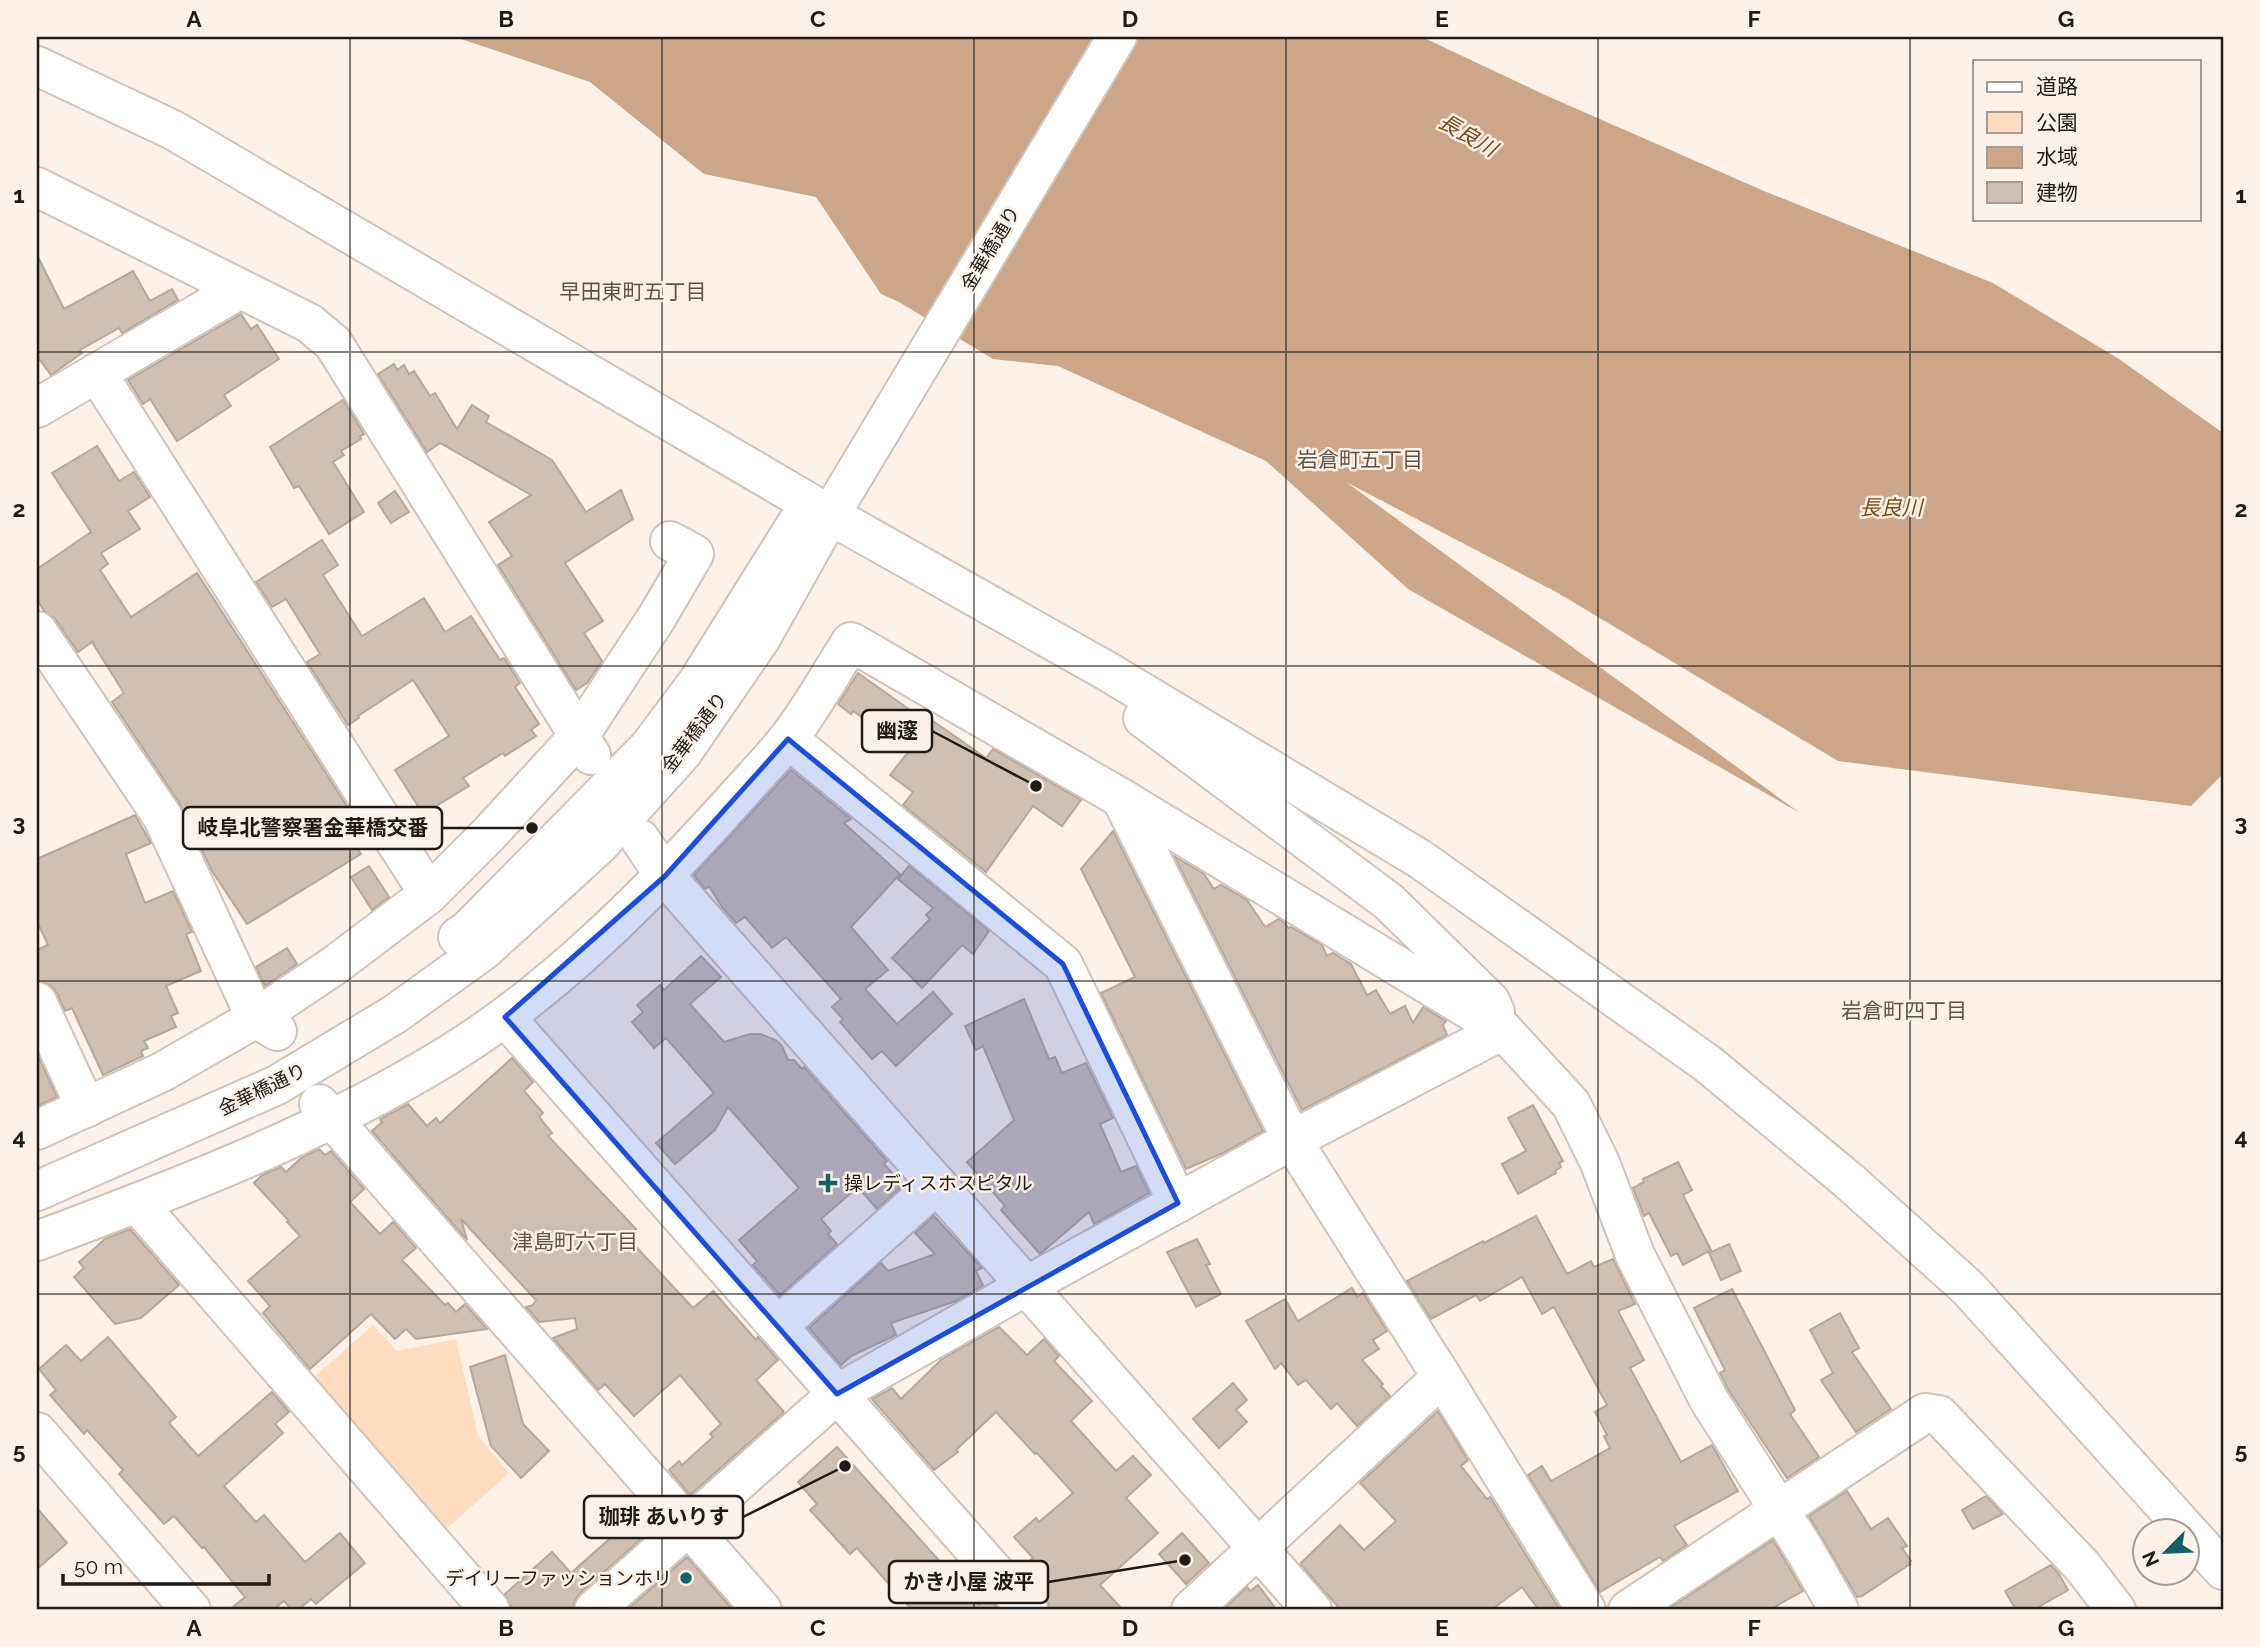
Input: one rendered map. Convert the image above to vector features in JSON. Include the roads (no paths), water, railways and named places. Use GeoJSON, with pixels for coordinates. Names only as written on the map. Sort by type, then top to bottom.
{"type":"FeatureCollection","features":[{"type":"Feature","properties":{"kind":"street","name":"金華橋通り"},"geometry":{"type":"LineString","coordinates":[[842,474],[1092,37]]}},
{"type":"Feature","properties":{"kind":"street","name":"金華橋通り"},"geometry":{"type":"LineString","coordinates":[[37,1167],[233,1080],[317,1033],[380,992],[468,930],[649,747],[698,683],[820,508],[1117,37]]}},
{"type":"Feature","properties":{"kind":"street"},"geometry":{"type":"LineString","coordinates":[[37,65],[173,130],[820,508],[1105,670],[1420,859],[1708,1064],[1849,1181],[1968,1289],[2223,1570]]}},
{"type":"Feature","properties":{"kind":"street"},"geometry":{"type":"LineString","coordinates":[[37,187],[309,323],[334,343],[586,746]]}},
{"type":"Feature","properties":{"kind":"street"},"geometry":{"type":"LineString","coordinates":[[37,408],[240,289]]}},
{"type":"Feature","properties":{"kind":"street"},"geometry":{"type":"LineString","coordinates":[[97,373],[429,894]]}},
{"type":"Feature","properties":{"kind":"street","name":"金華橋通り"},"geometry":{"type":"LineString","coordinates":[[37,1191],[277,1085],[395,1014],[484,950],[599,845],[682,753],[761,638],[820,508]]}},
{"type":"Feature","properties":{"kind":"street"},"geometry":{"type":"LineString","coordinates":[[37,1130],[267,1024],[335,965],[429,894],[488,835],[586,746],[694,554],[670,541]]}},
{"type":"Feature","properties":{"kind":"street"},"geometry":{"type":"LineString","coordinates":[[37,631],[162,816],[267,1024]]}},
{"type":"Feature","properties":{"kind":"street"},"geometry":{"type":"LineString","coordinates":[[37,1241],[299,1136],[326,1112],[443,1058],[505,1017],[580,954],[665,876],[788,739],[851,642],[1121,798],[1503,1030],[1571,1104],[1600,1163],[1635,1255],[1709,1400],[1839,1610]]}},
{"type":"Feature","properties":{"kind":"street"},"geometry":{"type":"LineString","coordinates":[[1105,670],[1123,703],[1389,902],[1490,1001],[1503,1030]]}},
{"type":"Feature","properties":{"kind":"street"},"geometry":{"type":"LineString","coordinates":[[788,739],[1063,964],[1178,1203]]}},
{"type":"Feature","properties":{"kind":"street"},"geometry":{"type":"LineString","coordinates":[[1121,798],[1292,1140],[1586,1610]]}},
{"type":"Feature","properties":{"kind":"street"},"geometry":{"type":"LineString","coordinates":[[640,839],[665,876],[1312,1610]]}},
{"type":"Feature","properties":{"kind":"street"},"geometry":{"type":"LineString","coordinates":[[37,1002],[86,1108]]}},
{"type":"Feature","properties":{"kind":"street"},"geometry":{"type":"LineString","coordinates":[[505,1017],[1028,1610]]}},
{"type":"Feature","properties":{"kind":"street"},"geometry":{"type":"LineString","coordinates":[[594,1610],[837,1394],[1026,1286],[1292,1140],[1503,1030]]}},
{"type":"Feature","properties":{"kind":"street"},"geometry":{"type":"LineString","coordinates":[[326,1112],[762,1610]]}},
{"type":"Feature","properties":{"kind":"street"},"geometry":{"type":"LineString","coordinates":[[778,1326],[937,1184]]}},
{"type":"Feature","properties":{"kind":"street"},"geometry":{"type":"LineString","coordinates":[[137,1203],[490,1610]]}},
{"type":"Feature","properties":{"kind":"street"},"geometry":{"type":"LineString","coordinates":[[1191,1610],[1442,1377]]}},
{"type":"Feature","properties":{"kind":"street"},"geometry":{"type":"LineString","coordinates":[[1628,1610],[1925,1412],[1939,1415],[2083,1567],[2116,1610]]}},
{"type":"Feature","properties":{"kind":"street"},"geometry":{"type":"LineString","coordinates":[[37,1432],[191,1610]]}},
{"type":"Feature","properties":{"kind":"water","name":"長良川"},"geometry":{"type":"Polygon","coordinates":[[[455,37],[1422,37],[1545,95],[1764,191],[1993,283],[2119,359],[2223,433],[2223,774],[2191,806],[1838,761],[1558,593],[1346,482],[1800,813],[1408,589],[1266,461],[1058,366],[993,359],[899,302],[881,294],[816,197],[704,174],[590,82],[455,37]]]}},
{"type":"Feature","properties":{"kind":"place","name":"幽邃"},"geometry":{"type":"Point","coordinates":[1036,786]}},
{"type":"Feature","properties":{"kind":"place","name":"岐阜北警察署金華橋交番"},"geometry":{"type":"Point","coordinates":[532,828]}},
{"type":"Feature","properties":{"kind":"place","name":"操レディスホスピタル"},"geometry":{"type":"Point","coordinates":[828,1183]}},
{"type":"Feature","properties":{"kind":"place","name":"珈琲 あいりす"},"geometry":{"type":"Point","coordinates":[845,1466]}},
{"type":"Feature","properties":{"kind":"place","name":"かき小屋 波平"},"geometry":{"type":"Point","coordinates":[1185,1560]}},
{"type":"Feature","properties":{"kind":"place","name":"デイリーファッションホリ"},"geometry":{"type":"Point","coordinates":[686,1578]}},
{"type":"Feature","properties":{"kind":"district","name":"早田東町五丁目"},"geometry":{"type":"Point","coordinates":[633,291]}},
{"type":"Feature","properties":{"kind":"district","name":"岩倉町五丁目"},"geometry":{"type":"Point","coordinates":[1360,459]}},
{"type":"Feature","properties":{"kind":"district","name":"岩倉町四丁目"},"geometry":{"type":"Point","coordinates":[1904,1010]}},
{"type":"Feature","properties":{"kind":"district","name":"津島町六丁目"},"geometry":{"type":"Point","coordinates":[575,1241]}}]}
